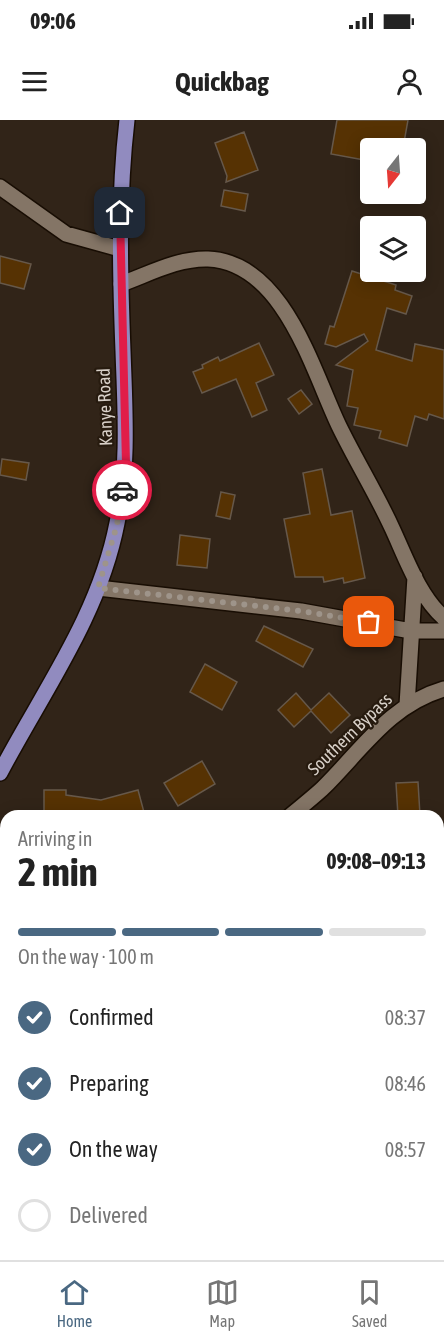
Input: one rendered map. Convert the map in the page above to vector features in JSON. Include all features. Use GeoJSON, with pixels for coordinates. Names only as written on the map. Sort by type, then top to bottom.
{"type":"FeatureCollection","features":[{"type":"Feature","properties":{"kind":"main road","name":"Kanye Road"},"geometry":{"type":"LineString","coordinates":[[0,773],[34,707],[72,647],[98,588],[117,525],[126,464],[120,195],[127,120]]}},
{"type":"Feature","properties":{"kind":"street"},"geometry":{"type":"LineString","coordinates":[[0,187],[66,234],[120,249]]}},
{"type":"Feature","properties":{"kind":"street"},"geometry":{"type":"LineString","coordinates":[[121,284],[187,260],[211,259],[246,273],[279,302],[295,325],[339,425],[415,578],[444,618]]}},
{"type":"Feature","properties":{"kind":"street"},"geometry":{"type":"LineString","coordinates":[[407,705],[415,578]]}},
{"type":"Feature","properties":{"kind":"street"},"geometry":{"type":"LineString","coordinates":[[98,588],[301,611],[411,631],[444,631]]}},
{"type":"Feature","properties":{"kind":"street","name":"Southern Bypass"},"geometry":{"type":"LineString","coordinates":[[297,810],[323,788],[384,723],[407,705],[444,690]]}},
{"type":"Feature","properties":{"kind":"building"},"geometry":{"type":"Polygon","coordinates":[[[337,120],[408,120],[405,138],[360,138],[360,159],[331,154],[337,120]]]}},
{"type":"Feature","properties":{"kind":"building"},"geometry":{"type":"Polygon","coordinates":[[[244,132],[258,170],[226,182],[227,176],[215,143],[244,132]]]}},
{"type":"Feature","properties":{"kind":"building"},"geometry":{"type":"Polygon","coordinates":[[[224,190],[248,194],[245,211],[221,206],[224,190]]]}},
{"type":"Feature","properties":{"kind":"building"},"geometry":{"type":"Polygon","coordinates":[[[0,256],[31,264],[24,289],[0,283],[0,256]]]}},
{"type":"Feature","properties":{"kind":"building"},"geometry":{"type":"Polygon","coordinates":[[[352,271],[360,274],[360,282],[387,282],[396,285],[395,290],[412,296],[406,314],[387,308],[376,350],[412,361],[415,344],[444,350],[444,419],[429,414],[427,420],[415,416],[407,446],[379,438],[381,431],[354,425],[358,408],[347,406],[353,370],[336,365],[368,341],[364,334],[336,347],[325,344],[330,326],[334,327],[352,271]]]}},
{"type":"Feature","properties":{"kind":"building"},"geometry":{"type":"Polygon","coordinates":[[[259,343],[274,375],[256,383],[267,410],[252,417],[236,379],[202,393],[193,372],[218,357],[220,361],[259,343]]]}},
{"type":"Feature","properties":{"kind":"building"},"geometry":{"type":"Polygon","coordinates":[[[301,390],[312,404],[299,414],[288,399],[301,390]]]}},
{"type":"Feature","properties":{"kind":"building"},"geometry":{"type":"Polygon","coordinates":[[[2,459],[29,463],[26,480],[0,475],[2,459]]]}},
{"type":"Feature","properties":{"kind":"building"},"geometry":{"type":"Polygon","coordinates":[[[322,469],[331,515],[352,511],[365,578],[344,583],[343,578],[324,582],[323,577],[295,577],[284,519],[310,514],[303,473],[322,469]]]}},
{"type":"Feature","properties":{"kind":"building"},"geometry":{"type":"Polygon","coordinates":[[[221,492],[235,495],[230,519],[216,516],[221,492]]]}},
{"type":"Feature","properties":{"kind":"building"},"geometry":{"type":"Polygon","coordinates":[[[180,535],[210,539],[207,568],[177,565],[180,535]]]}},
{"type":"Feature","properties":{"kind":"building"},"geometry":{"type":"Polygon","coordinates":[[[264,626],[313,649],[303,667],[256,641],[264,626]]]}},
{"type":"Feature","properties":{"kind":"building"},"geometry":{"type":"Polygon","coordinates":[[[205,664],[237,682],[222,710],[190,692],[205,664]]]}},
{"type":"Feature","properties":{"kind":"building"},"geometry":{"type":"Polygon","coordinates":[[[296,693],[311,710],[329,693],[350,715],[331,733],[311,711],[294,727],[278,710],[296,693]]]}},
{"type":"Feature","properties":{"kind":"building"},"geometry":{"type":"Polygon","coordinates":[[[202,761],[215,784],[178,806],[164,783],[202,761]]]}},
{"type":"Feature","properties":{"kind":"building"},"geometry":{"type":"Polygon","coordinates":[[[418,782],[420,810],[398,810],[396,783],[418,782]]]}},
{"type":"Feature","properties":{"kind":"building"},"geometry":{"type":"Polygon","coordinates":[[[44,790],[66,790],[66,795],[101,800],[138,790],[143,810],[44,810],[44,790]]]}},
{"type":"Feature","properties":{"kind":"way so far"},"geometry":{"type":"LineString","coordinates":[[122,490],[117,525],[98,588],[301,611],[369,622]]}},
{"type":"Feature","properties":{"kind":"route"},"geometry":{"type":"LineString","coordinates":[[120,213],[126,464],[122,490]]}}]}
